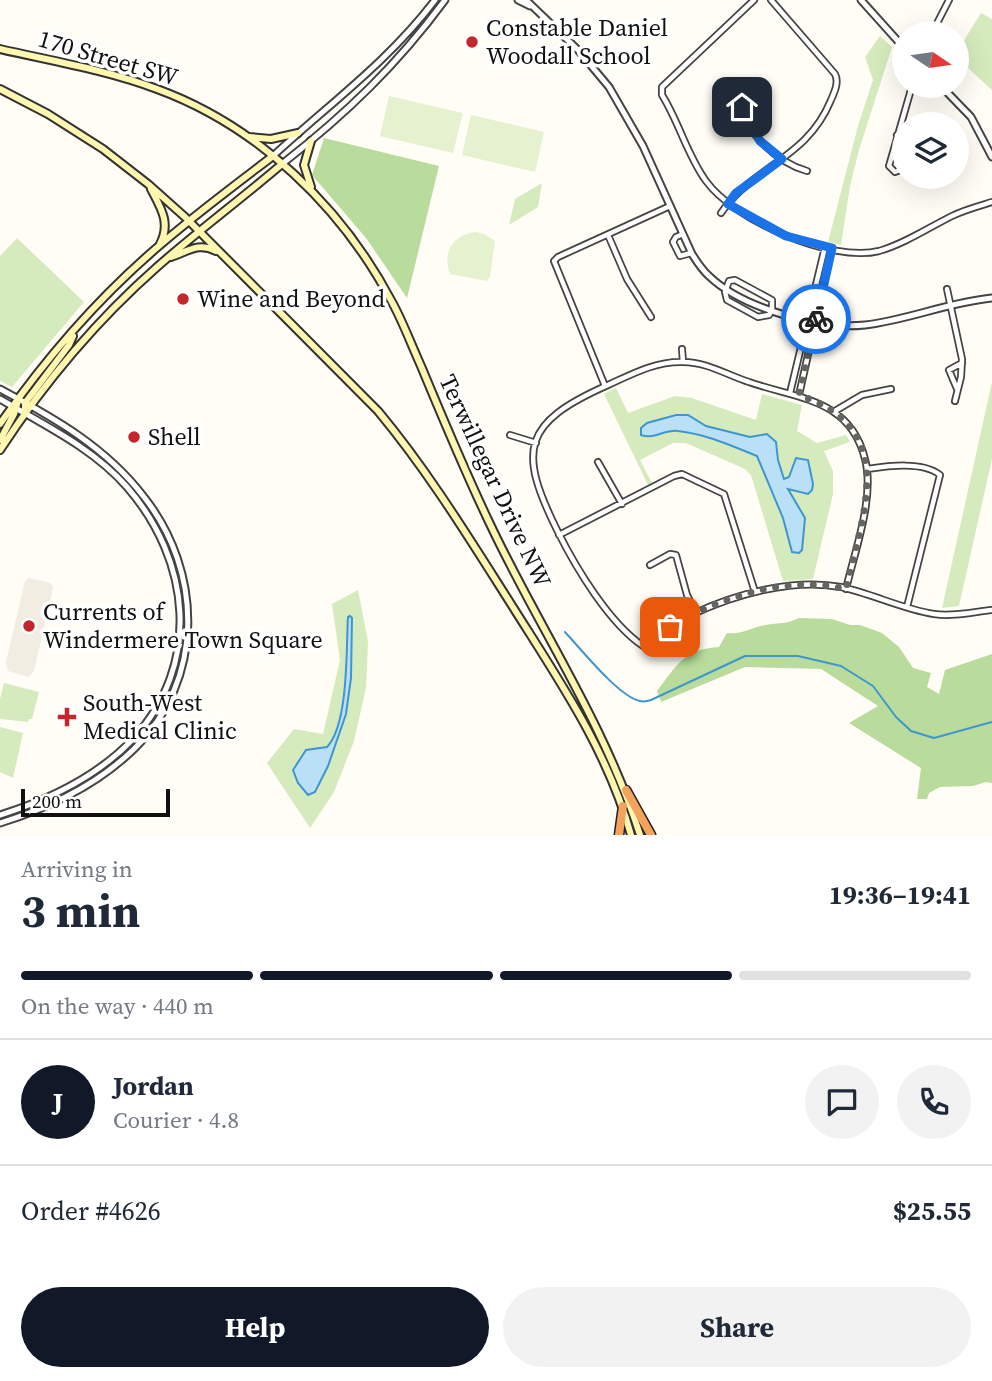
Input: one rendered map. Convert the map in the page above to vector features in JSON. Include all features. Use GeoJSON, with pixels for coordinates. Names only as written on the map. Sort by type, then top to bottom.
{"type":"FeatureCollection","features":[{"type":"Feature","properties":{"kind":"highway"},"geometry":{"type":"LineString","coordinates":[[626,790],[650,835]]}},
{"type":"Feature","properties":{"kind":"highway"},"geometry":{"type":"LineString","coordinates":[[619,835],[623,806]]}},
{"type":"Feature","properties":{"kind":"main road","name":"170 Street SW"},"geometry":{"type":"LineString","coordinates":[[0,49],[123,78],[184,99],[248,137],[282,164]]}},
{"type":"Feature","properties":{"kind":"main road"},"geometry":{"type":"LineString","coordinates":[[0,89],[48,114],[103,149],[189,221]]}},
{"type":"Feature","properties":{"kind":"main road"},"geometry":{"type":"LineString","coordinates":[[248,137],[271,139],[298,133]]}},
{"type":"Feature","properties":{"kind":"main road"},"geometry":{"type":"LineString","coordinates":[[311,141],[304,171],[313,192]]}},
{"type":"Feature","properties":{"kind":"main road"},"geometry":{"type":"LineString","coordinates":[[0,440],[18,399],[76,327],[115,286],[189,221],[273,156]]}},
{"type":"Feature","properties":{"kind":"main road"},"geometry":{"type":"LineString","coordinates":[[28,404],[85,339],[166,259],[282,164]]}},
{"type":"Feature","properties":{"kind":"main road","name":"Terwillegar Drive NW"},"geometry":{"type":"LineString","coordinates":[[282,164],[313,192],[343,226],[370,263],[392,301],[489,523],[600,732],[626,790],[640,835]]}},
{"type":"Feature","properties":{"kind":"main road"},"geometry":{"type":"LineString","coordinates":[[148,184],[166,223],[159,246]]}},
{"type":"Feature","properties":{"kind":"main road","name":"Terwillegar Drive NW"},"geometry":{"type":"LineString","coordinates":[[189,221],[378,411],[425,471],[580,712],[604,759],[623,806],[631,835]]}},
{"type":"Feature","properties":{"kind":"main road"},"geometry":{"type":"LineString","coordinates":[[166,259],[206,246],[221,253]]}},
{"type":"Feature","properties":{"kind":"main road"},"geometry":{"type":"LineString","coordinates":[[0,450],[69,345],[76,327]]}},
{"type":"Feature","properties":{"kind":"main road"},"geometry":{"type":"LineString","coordinates":[[0,424],[14,408]]}},
{"type":"Feature","properties":{"kind":"street"},"geometry":{"type":"LineString","coordinates":[[273,156],[383,59],[435,0]]}},
{"type":"Feature","properties":{"kind":"street"},"geometry":{"type":"LineString","coordinates":[[282,164],[369,90],[403,55],[445,0]]}},
{"type":"Feature","properties":{"kind":"street"},"geometry":{"type":"LineString","coordinates":[[517,0],[533,7]]}},
{"type":"Feature","properties":{"kind":"street"},"geometry":{"type":"LineString","coordinates":[[526,0],[572,44],[609,87],[643,146],[691,253],[710,277],[726,288],[772,310],[838,325],[863,325],[950,304],[992,298]]}},
{"type":"Feature","properties":{"kind":"street"},"geometry":{"type":"LineString","coordinates":[[754,0],[664,83],[662,91],[703,177],[728,204],[786,236],[855,252],[881,250],[955,214],[992,202]]}},
{"type":"Feature","properties":{"kind":"street"},"geometry":{"type":"LineString","coordinates":[[721,214],[736,193],[801,145],[817,128],[838,80],[771,0]]}},
{"type":"Feature","properties":{"kind":"street"},"geometry":{"type":"LineString","coordinates":[[861,0],[892,35]]}},
{"type":"Feature","properties":{"kind":"street"},"geometry":{"type":"LineString","coordinates":[[938,21],[949,0]]}},
{"type":"Feature","properties":{"kind":"street"},"geometry":{"type":"LineString","coordinates":[[759,91],[744,100],[743,111],[760,141],[782,159],[807,171]]}},
{"type":"Feature","properties":{"kind":"street"},"geometry":{"type":"LineString","coordinates":[[953,98],[971,117],[992,157]]}},
{"type":"Feature","properties":{"kind":"street"},"geometry":{"type":"LineString","coordinates":[[605,386],[554,261],[670,206]]}},
{"type":"Feature","properties":{"kind":"street"},"geometry":{"type":"LineString","coordinates":[[683,233],[673,242],[676,250],[680,256],[691,253]]}},
{"type":"Feature","properties":{"kind":"street"},"geometry":{"type":"LineString","coordinates":[[607,234],[633,289],[651,317]]}},
{"type":"Feature","properties":{"kind":"street"},"geometry":{"type":"LineString","coordinates":[[790,393],[825,247]]}},
{"type":"Feature","properties":{"kind":"street"},"geometry":{"type":"LineString","coordinates":[[799,395],[832,248]]}},
{"type":"Feature","properties":{"kind":"street"},"geometry":{"type":"LineString","coordinates":[[735,280],[769,297],[773,303],[772,310],[763,318],[747,311],[727,300],[726,288],[729,281],[735,280]]}},
{"type":"Feature","properties":{"kind":"street"},"geometry":{"type":"LineString","coordinates":[[947,289],[962,363],[955,401]]}},
{"type":"Feature","properties":{"kind":"street"},"geometry":{"type":"LineString","coordinates":[[682,349],[683,362]]}},
{"type":"Feature","properties":{"kind":"street"},"geometry":{"type":"LineString","coordinates":[[846,589],[868,491],[867,469],[858,439],[834,411],[799,395],[746,382],[701,364],[662,363],[573,401],[544,425],[533,455],[533,471],[538,489],[559,535],[595,594],[622,627],[643,646],[650,645],[670,627],[696,613],[778,586],[811,585],[846,589],[945,615],[992,610]]}},
{"type":"Feature","properties":{"kind":"street"},"geometry":{"type":"LineString","coordinates":[[958,389],[949,370],[962,363]]}},
{"type":"Feature","properties":{"kind":"street"},"geometry":{"type":"LineString","coordinates":[[0,389],[95,447],[145,497],[177,555],[188,596],[189,617],[186,649],[173,691],[157,722],[134,749],[110,769],[52,804],[0,823]]}},
{"type":"Feature","properties":{"kind":"street"},"geometry":{"type":"LineString","coordinates":[[834,411],[862,394],[891,389]]}},
{"type":"Feature","properties":{"kind":"street"},"geometry":{"type":"LineString","coordinates":[[0,400],[72,441],[111,472],[138,500],[169,553],[180,602],[179,644],[171,676],[151,716],[131,741],[105,763],[61,791],[0,815]]}},
{"type":"Feature","properties":{"kind":"street"},"geometry":{"type":"LineString","coordinates":[[510,435],[536,443]]}},
{"type":"Feature","properties":{"kind":"street"},"geometry":{"type":"LineString","coordinates":[[598,462],[622,504]]}},
{"type":"Feature","properties":{"kind":"street"},"geometry":{"type":"LineString","coordinates":[[867,469],[905,466],[940,475],[907,607]]}},
{"type":"Feature","properties":{"kind":"street"},"geometry":{"type":"LineString","coordinates":[[559,535],[677,474],[720,491],[728,504],[755,592]]}},
{"type":"Feature","properties":{"kind":"street"},"geometry":{"type":"LineString","coordinates":[[650,565],[670,554],[676,555],[687,595],[696,613]]}},
{"type":"Feature","properties":{"kind":"green space"},"geometry":{"type":"Polygon","coordinates":[[[981,13],[992,19],[992,90],[970,70],[970,31],[981,13]]]}},
{"type":"Feature","properties":{"kind":"green space"},"geometry":{"type":"Polygon","coordinates":[[[880,36],[892,47],[859,150],[850,186],[841,245],[828,242],[858,126],[873,80],[865,57],[880,36]]]}},
{"type":"Feature","properties":{"kind":"green space"},"geometry":{"type":"Polygon","coordinates":[[[389,96],[463,113],[453,153],[380,136],[389,96]]]}},
{"type":"Feature","properties":{"kind":"green space"},"geometry":{"type":"Polygon","coordinates":[[[471,115],[544,132],[535,172],[462,155],[471,115]]]}},
{"type":"Feature","properties":{"kind":"green space"},"geometry":{"type":"Polygon","coordinates":[[[324,138],[439,166],[407,298],[366,238],[312,175],[324,138]]]}},
{"type":"Feature","properties":{"kind":"green space"},"geometry":{"type":"Polygon","coordinates":[[[542,183],[538,207],[509,225],[515,199],[542,183]]]}},
{"type":"Feature","properties":{"kind":"green space"},"geometry":{"type":"Polygon","coordinates":[[[476,232],[495,241],[490,277],[487,281],[450,274],[448,266],[451,246],[461,236],[476,232]]]}},
{"type":"Feature","properties":{"kind":"green space"},"geometry":{"type":"Polygon","coordinates":[[[17,238],[84,302],[12,387],[0,381],[0,256],[17,238]]]}},
{"type":"Feature","properties":{"kind":"green space"},"geometry":{"type":"Polygon","coordinates":[[[992,382],[992,459],[959,606],[942,608],[992,382]]]}},
{"type":"Feature","properties":{"kind":"green space"},"geometry":{"type":"Polygon","coordinates":[[[616,388],[628,413],[675,396],[692,398],[756,420],[762,394],[802,405],[797,431],[817,443],[846,435],[850,442],[824,451],[833,471],[833,494],[813,579],[783,581],[751,475],[745,469],[686,443],[673,443],[640,460],[652,483],[648,485],[604,394],[616,388]]]}},
{"type":"Feature","properties":{"kind":"green space"},"geometry":{"type":"Polygon","coordinates":[[[358,590],[368,641],[366,688],[354,741],[334,792],[310,828],[267,763],[294,729],[323,734],[340,660],[332,604],[358,590]]]}},
{"type":"Feature","properties":{"kind":"green space"},"geometry":{"type":"Polygon","coordinates":[[[799,618],[832,619],[882,633],[899,647],[913,668],[931,673],[927,687],[939,694],[945,670],[992,654],[992,783],[940,787],[929,793],[927,799],[917,799],[921,768],[849,723],[878,706],[821,669],[745,667],[661,702],[657,691],[676,666],[689,655],[707,648],[719,647],[727,633],[738,633],[799,618]]]}},
{"type":"Feature","properties":{"kind":"green space"},"geometry":{"type":"Polygon","coordinates":[[[4,683],[39,692],[32,719],[28,722],[0,719],[0,699],[4,683]]]}},
{"type":"Feature","properties":{"kind":"green space"},"geometry":{"type":"Polygon","coordinates":[[[0,727],[23,733],[13,778],[0,772],[0,727]]]}},
{"type":"Feature","properties":{"kind":"shaded area","name":"Currents of Windermere Town Square"},"geometry":{"type":"Polygon","coordinates":[[[29,578],[51,583],[53,588],[34,671],[29,677],[8,671],[6,662],[25,581],[29,578]]]}},
{"type":"Feature","properties":{"kind":"water"},"geometry":{"type":"Polygon","coordinates":[[[676,415],[688,415],[706,426],[750,437],[767,434],[776,442],[784,479],[789,477],[796,458],[808,460],[812,490],[808,494],[788,489],[805,518],[802,550],[799,553],[792,552],[783,518],[757,456],[719,441],[688,433],[673,431],[650,436],[641,435],[641,428],[647,423],[676,415]]]}},
{"type":"Feature","properties":{"kind":"water"},"geometry":{"type":"Polygon","coordinates":[[[350,616],[351,678],[346,714],[328,766],[315,792],[308,795],[298,783],[293,770],[306,750],[327,747],[334,736],[343,704],[350,616]]]}},
{"type":"Feature","properties":{"kind":"waterway"},"geometry":{"type":"LineString","coordinates":[[565,632],[611,682],[631,698],[640,701],[651,700],[745,656],[798,656],[841,666],[873,686],[896,717],[911,731],[934,738],[992,722]]}},
{"type":"Feature","properties":{"kind":"way so far"},"geometry":{"type":"LineString","coordinates":[[670,627],[691,615],[778,586],[827,585],[846,589],[868,491],[868,474],[858,439],[842,418],[829,408],[799,395],[816,319]]}},
{"type":"Feature","properties":{"kind":"place","name":"Constable Daniel Woodall School"},"geometry":{"type":"Point","coordinates":[472,42]}},
{"type":"Feature","properties":{"kind":"place","name":"Wine and Beyond"},"geometry":{"type":"Point","coordinates":[183,299]}},
{"type":"Feature","properties":{"kind":"place","name":"Shell"},"geometry":{"type":"Point","coordinates":[134,437]}},
{"type":"Feature","properties":{"kind":"place","name":"Currents of Windermere Town Square"},"geometry":{"type":"Point","coordinates":[29,626]}},
{"type":"Feature","properties":{"kind":"place","name":"South-West Medical Clinic"},"geometry":{"type":"Point","coordinates":[67,717]}},
{"type":"Feature","properties":{"kind":"route"},"geometry":{"type":"LineString","coordinates":[[742,107],[760,141],[782,159],[736,193],[728,204],[786,236],[832,248],[816,319]]}}]}
